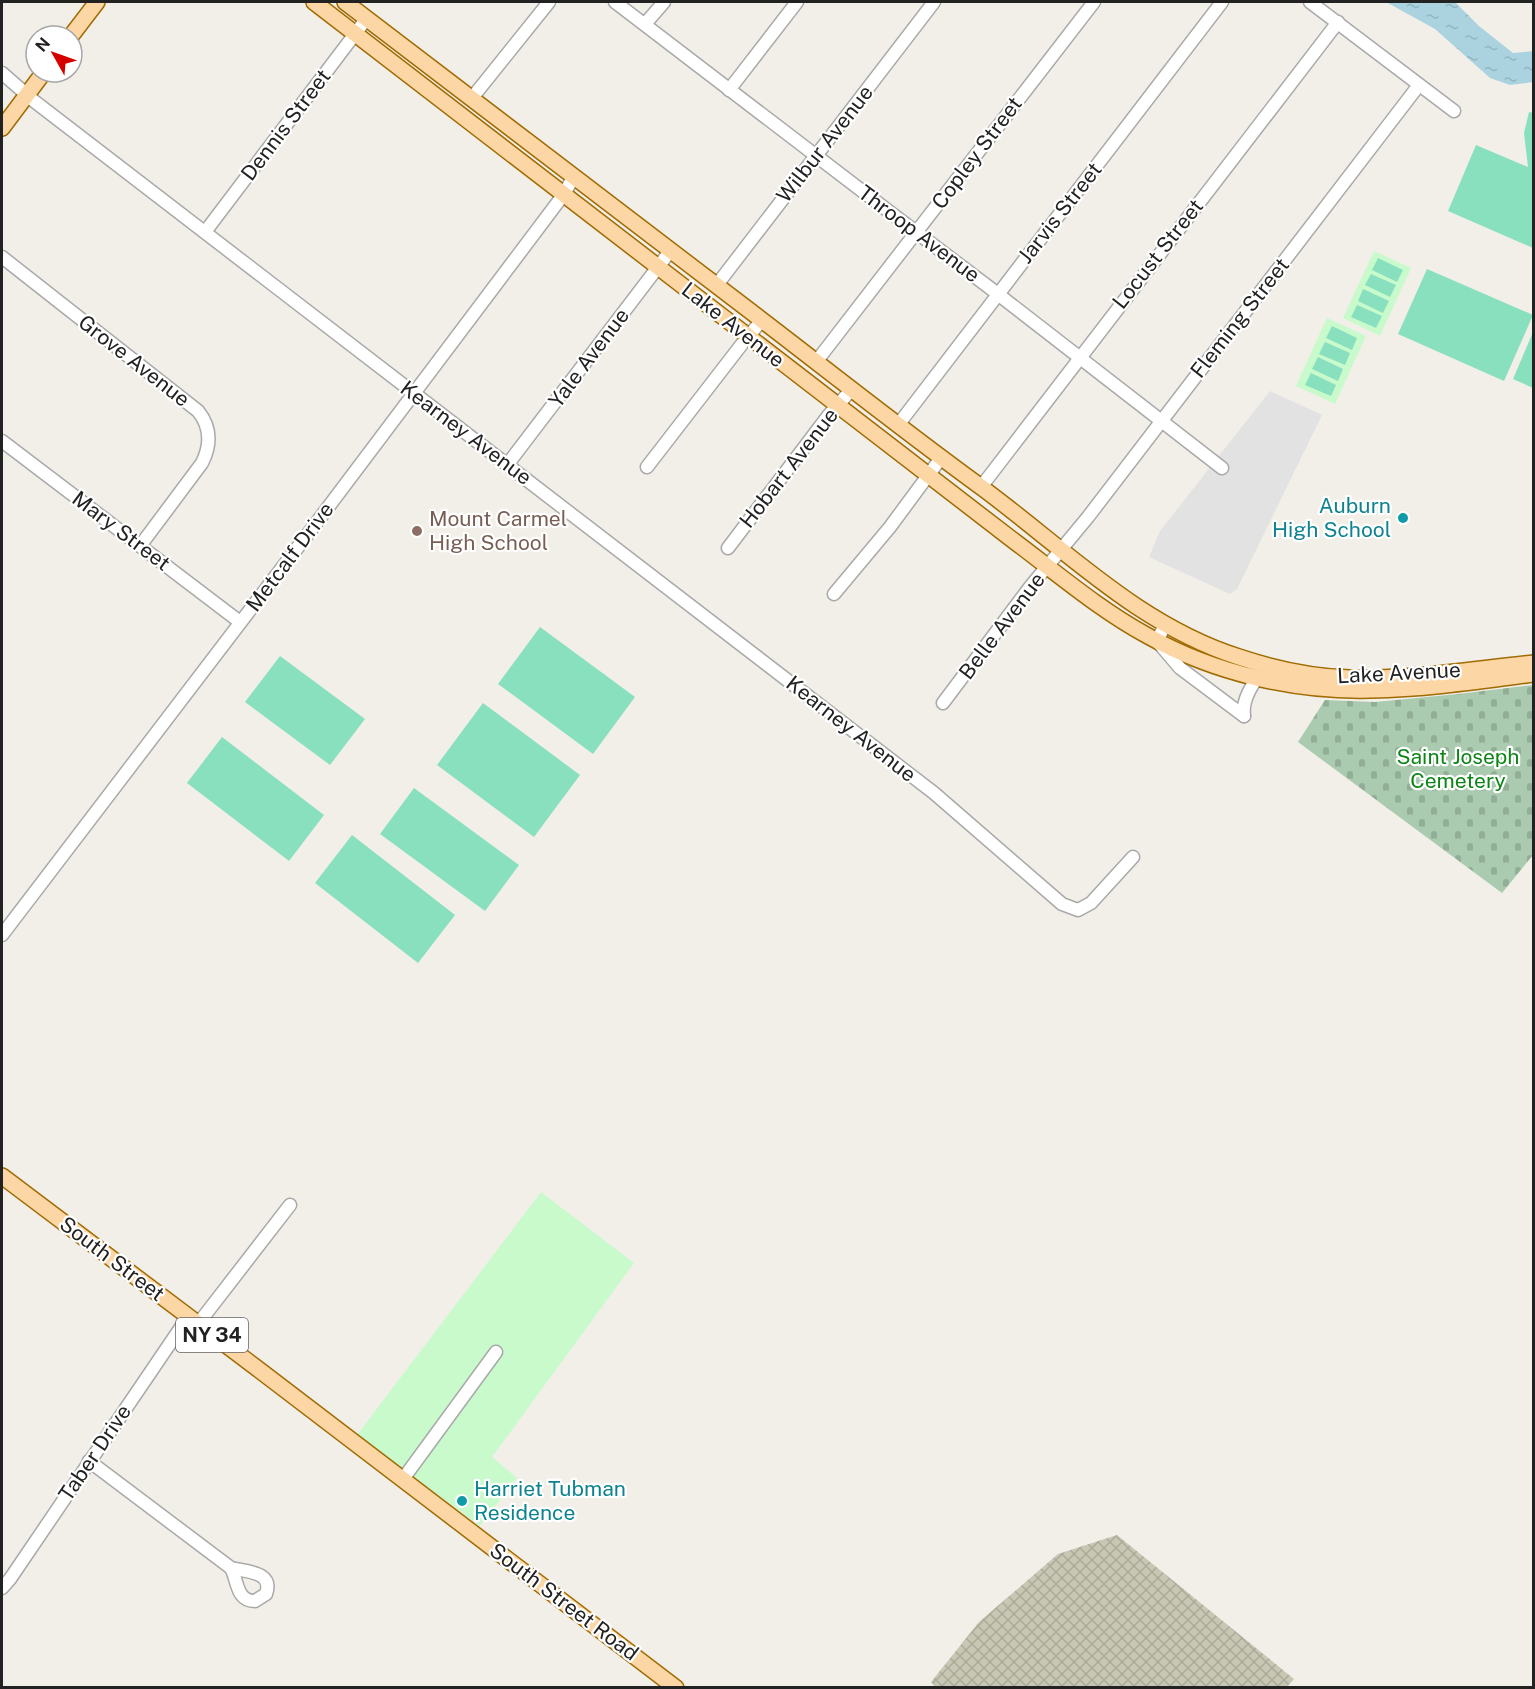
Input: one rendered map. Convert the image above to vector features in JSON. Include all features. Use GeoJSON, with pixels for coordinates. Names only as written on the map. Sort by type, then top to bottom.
{"type":"FeatureCollection","features":[{"type":"Feature","properties":{"kind":"main road"},"geometry":{"type":"LineString","coordinates":[[80,24],[97,2]]}},
{"type":"Feature","properties":{"kind":"main road","name":"Lake Avenue"},"geometry":{"type":"LineString","coordinates":[[314,2],[1048,566],[1122,621],[1157,641],[1200,660],[1258,677],[1310,687],[1370,690],[1533,674]]}},
{"type":"Feature","properties":{"kind":"main road","name":"Lake Avenue"},"geometry":{"type":"LineString","coordinates":[[345,2],[941,458],[981,486],[1106,585],[1165,625],[1236,657],[1287,670],[1331,677],[1409,676],[1533,663]]}},
{"type":"Feature","properties":{"kind":"main road"},"geometry":{"type":"LineString","coordinates":[[2,128],[35,84]]}},
{"type":"Feature","properties":{"kind":"main road","name":"South Street"},"geometry":{"type":"LineString","coordinates":[[2,1176],[423,1495]]}},
{"type":"Feature","properties":{"kind":"main road","name":"South Street Road"},"geometry":{"type":"LineString","coordinates":[[423,1495],[676,1688]]}},
{"type":"Feature","properties":{"kind":"street"},"geometry":{"type":"LineString","coordinates":[[472,98],[549,2]]}},
{"type":"Feature","properties":{"kind":"street","name":"Throop Avenue"},"geometry":{"type":"LineString","coordinates":[[615,2],[1222,468]]}},
{"type":"Feature","properties":{"kind":"street"},"geometry":{"type":"LineString","coordinates":[[645,24],[664,2]]}},
{"type":"Feature","properties":{"kind":"street"},"geometry":{"type":"LineString","coordinates":[[729,90],[797,2]]}},
{"type":"Feature","properties":{"kind":"street","name":"Wilbur Avenue"},"geometry":{"type":"LineString","coordinates":[[716,285],[934,2]]}},
{"type":"Feature","properties":{"kind":"street","name":"Copley Street"},"geometry":{"type":"LineString","coordinates":[[816,362],[1094,2]]}},
{"type":"Feature","properties":{"kind":"street","name":"Jarvis Street"},"geometry":{"type":"LineString","coordinates":[[898,425],[1222,2]]}},
{"type":"Feature","properties":{"kind":"street"},"geometry":{"type":"LineString","coordinates":[[1310,2],[1454,111]]}},
{"type":"Feature","properties":{"kind":"street","name":"Dennis Street"},"geometry":{"type":"LineString","coordinates":[[205,232],[367,18]]}},
{"type":"Feature","properties":{"kind":"street","name":"Locust Street"},"geometry":{"type":"LineString","coordinates":[[981,486],[1338,22]]}},
{"type":"Feature","properties":{"kind":"street","name":"Kearney Avenue"},"geometry":{"type":"LineString","coordinates":[[2,73],[34,101],[934,793],[1062,904],[1078,910],[1091,903],[1133,857]]}},
{"type":"Feature","properties":{"kind":"street","name":"Fleming Street"},"geometry":{"type":"LineString","coordinates":[[1061,550],[1419,85]]}},
{"type":"Feature","properties":{"kind":"street","name":"Metcalf Drive"},"geometry":{"type":"LineString","coordinates":[[2,935],[564,194],[574,176]]}},
{"type":"Feature","properties":{"kind":"street","name":"Yale Avenue"},"geometry":{"type":"LineString","coordinates":[[507,465],[671,250]]}},
{"type":"Feature","properties":{"kind":"street","name":"Grove Avenue"},"geometry":{"type":"LineString","coordinates":[[2,256],[198,411],[204,419],[209,437],[207,452],[202,463],[140,546]]}},
{"type":"Feature","properties":{"kind":"street"},"geometry":{"type":"LineString","coordinates":[[647,467],[762,320]]}},
{"type":"Feature","properties":{"kind":"street","name":"Hobart Avenue"},"geometry":{"type":"LineString","coordinates":[[728,548],[852,389]]}},
{"type":"Feature","properties":{"kind":"street","name":"Mary Street"},"geometry":{"type":"LineString","coordinates":[[2,441],[240,622]]}},
{"type":"Feature","properties":{"kind":"street"},"geometry":{"type":"LineString","coordinates":[[834,594],[872,550],[941,458]]}},
{"type":"Feature","properties":{"kind":"street","name":"Belle Avenue"},"geometry":{"type":"LineString","coordinates":[[943,703],[1061,550]]}},
{"type":"Feature","properties":{"kind":"street"},"geometry":{"type":"LineString","coordinates":[[1157,641],[1165,625]]}},
{"type":"Feature","properties":{"kind":"street","name":"Lake Avenue"},"geometry":{"type":"LineString","coordinates":[[1157,641],[1180,668],[1244,716],[1243,705],[1258,677]]}},
{"type":"Feature","properties":{"kind":"street","name":"Taber Drive"},"geometry":{"type":"LineString","coordinates":[[2,1588],[89,1461],[193,1321],[290,1205]]}},
{"type":"Feature","properties":{"kind":"street"},"geometry":{"type":"LineString","coordinates":[[403,1479],[496,1352]]}},
{"type":"Feature","properties":{"kind":"street"},"geometry":{"type":"LineString","coordinates":[[89,1461],[231,1568]]}},
{"type":"Feature","properties":{"kind":"shaded area"},"geometry":{"type":"Polygon","coordinates":[[[1270,391],[1322,415],[1237,589],[1230,594],[1149,557],[1160,531],[1270,391]]]}},
{"type":"Feature","properties":{"kind":"shaded area"},"geometry":{"type":"Polygon","coordinates":[[[1117,1535],[1294,1679],[1287,1687],[935,1687],[931,1682],[979,1622],[1058,1554],[1117,1535]]]}},
{"type":"Feature","properties":{"kind":"green space"},"geometry":{"type":"Polygon","coordinates":[[[1529,112],[1534,113],[1533,248],[1448,211],[1476,145],[1528,167],[1524,133],[1529,112]]]}},
{"type":"Feature","properties":{"kind":"green space"},"geometry":{"type":"Polygon","coordinates":[[[1374,251],[1411,268],[1380,336],[1343,318],[1374,251]]]}},
{"type":"Feature","properties":{"kind":"green space"},"geometry":{"type":"Polygon","coordinates":[[[1378,258],[1403,270],[1397,282],[1372,270],[1378,258]]]}},
{"type":"Feature","properties":{"kind":"green space"},"geometry":{"type":"Polygon","coordinates":[[[1427,269],[1533,315],[1504,381],[1398,334],[1427,269]]]}},
{"type":"Feature","properties":{"kind":"green space"},"geometry":{"type":"Polygon","coordinates":[[[1371,274],[1396,285],[1390,297],[1365,285],[1371,274]]]}},
{"type":"Feature","properties":{"kind":"green space"},"geometry":{"type":"Polygon","coordinates":[[[1363,289],[1389,301],[1383,313],[1358,301],[1363,289]]]}},
{"type":"Feature","properties":{"kind":"green space"},"geometry":{"type":"Polygon","coordinates":[[[1357,305],[1382,316],[1376,328],[1351,317],[1357,305]]]}},
{"type":"Feature","properties":{"kind":"green space"},"geometry":{"type":"Polygon","coordinates":[[[1327,318],[1366,336],[1335,404],[1296,386],[1327,318]]]}},
{"type":"Feature","properties":{"kind":"green space"},"geometry":{"type":"Polygon","coordinates":[[[1332,326],[1357,338],[1352,350],[1326,338],[1332,326]]]}},
{"type":"Feature","properties":{"kind":"green space"},"geometry":{"type":"Polygon","coordinates":[[[1533,332],[1533,388],[1513,379],[1533,332]]]}},
{"type":"Feature","properties":{"kind":"green space"},"geometry":{"type":"Polygon","coordinates":[[[1325,342],[1350,353],[1345,365],[1319,354],[1325,342]]]}},
{"type":"Feature","properties":{"kind":"green space"},"geometry":{"type":"Polygon","coordinates":[[[1318,357],[1343,369],[1338,381],[1312,369],[1318,357]]]}},
{"type":"Feature","properties":{"kind":"green space"},"geometry":{"type":"Polygon","coordinates":[[[1311,373],[1336,385],[1331,396],[1305,385],[1311,373]]]}},
{"type":"Feature","properties":{"kind":"green space"},"geometry":{"type":"Polygon","coordinates":[[[540,627],[635,697],[593,754],[498,684],[540,627]]]}},
{"type":"Feature","properties":{"kind":"green space"},"geometry":{"type":"Polygon","coordinates":[[[280,656],[365,719],[330,765],[245,702],[280,656]]]}},
{"type":"Feature","properties":{"kind":"green space","name":"Saint Joseph Cemetery"},"geometry":{"type":"Polygon","coordinates":[[[1533,685],[1533,855],[1502,893],[1298,742],[1325,700],[1375,702],[1533,685]]]}},
{"type":"Feature","properties":{"kind":"green space"},"geometry":{"type":"Polygon","coordinates":[[[483,703],[580,775],[534,837],[437,765],[483,703]]]}},
{"type":"Feature","properties":{"kind":"green space"},"geometry":{"type":"Polygon","coordinates":[[[222,737],[324,815],[289,861],[187,783],[222,737]]]}},
{"type":"Feature","properties":{"kind":"green space"},"geometry":{"type":"Polygon","coordinates":[[[414,788],[519,865],[485,911],[380,834],[414,788]]]}},
{"type":"Feature","properties":{"kind":"green space"},"geometry":{"type":"Polygon","coordinates":[[[352,835],[455,915],[418,963],[315,883],[352,835]]]}},
{"type":"Feature","properties":{"kind":"green space"},"geometry":{"type":"Polygon","coordinates":[[[541,1192],[634,1263],[492,1457],[517,1478],[480,1526],[357,1435],[541,1192]]]}},
{"type":"Feature","properties":{"kind":"water"},"geometry":{"type":"Polygon","coordinates":[[[1386,2],[1456,3],[1479,26],[1513,53],[1533,51],[1533,82],[1510,85],[1490,78],[1435,29],[1386,2]]]}},
{"type":"Feature","properties":{"kind":"place","name":"Auburn High School"},"geometry":{"type":"Point","coordinates":[1403,518]}},
{"type":"Feature","properties":{"kind":"place","name":"Mount Carmel High School"},"geometry":{"type":"Point","coordinates":[417,531]}},
{"type":"Feature","properties":{"kind":"place","name":"Harriet Tubman Residence"},"geometry":{"type":"Point","coordinates":[462,1501]}}]}
